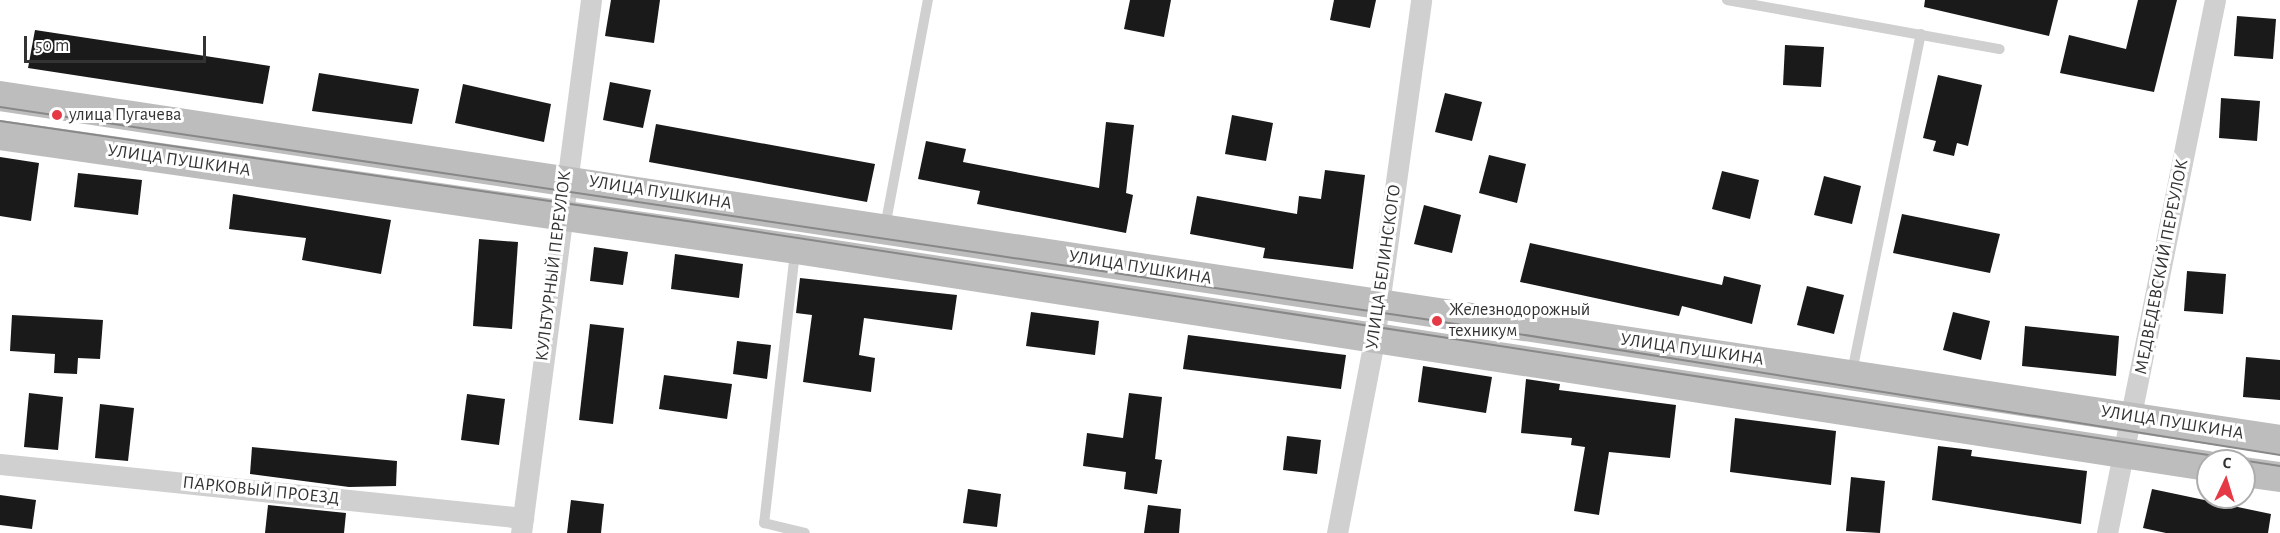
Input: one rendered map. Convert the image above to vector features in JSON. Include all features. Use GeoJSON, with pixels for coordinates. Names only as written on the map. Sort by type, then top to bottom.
{"type":"FeatureCollection","features":[{"type":"Feature","properties":{"kind":"main road","name":"УЛИЦА ПУШКИНА"},"geometry":{"type":"LineString","coordinates":[[0,96],[564,177],[1379,305],[1852,373],[2280,440]]}},
{"type":"Feature","properties":{"kind":"main road","name":"УЛИЦА ПУШКИНА"},"geometry":{"type":"LineString","coordinates":[[0,135],[796,249],[1374,340],[2196,464]]}},
{"type":"Feature","properties":{"kind":"main road"},"geometry":{"type":"LineString","coordinates":[[2256,474],[2280,477]]}},
{"type":"Feature","properties":{"kind":"street","name":"КУЛЬТУРНЫЙ ПЕРЕУЛОК"},"geometry":{"type":"LineString","coordinates":[[522,525],[564,177],[591,0]]}},
{"type":"Feature","properties":{"kind":"street","name":"УЛИЦА БЕЛИНСКОГО"},"geometry":{"type":"LineString","coordinates":[[1338,533],[1374,340],[1421,0]]}},
{"type":"Feature","properties":{"kind":"street","name":"МЕДВЕДЕВСКИЙ ПЕРЕУЛОК"},"geometry":{"type":"LineString","coordinates":[[2107,533],[2215,0]]}},
{"type":"Feature","properties":{"kind":"street","name":"ПАРКОВЫЙ ПРОЕЗД"},"geometry":{"type":"LineString","coordinates":[[0,464],[522,525]]}},
{"type":"Feature","properties":{"kind":"lane"},"geometry":{"type":"LineString","coordinates":[[885,229],[928,0]]}},
{"type":"Feature","properties":{"kind":"lane"},"geometry":{"type":"LineString","coordinates":[[1727,0],[2000,49]]}},
{"type":"Feature","properties":{"kind":"lane"},"geometry":{"type":"LineString","coordinates":[[1852,373],[1921,34]]}},
{"type":"Feature","properties":{"kind":"lane"},"geometry":{"type":"LineString","coordinates":[[796,249],[764,523],[805,533]]}},
{"type":"Feature","properties":{"kind":"building"},"geometry":{"type":"Polygon","coordinates":[[[611,0],[660,0],[654,43],[605,36],[611,0]]]}},
{"type":"Feature","properties":{"kind":"building"},"geometry":{"type":"Polygon","coordinates":[[[1130,0],[1171,0],[1164,37],[1124,29],[1130,0]]]}},
{"type":"Feature","properties":{"kind":"building"},"geometry":{"type":"Polygon","coordinates":[[[1334,0],[1376,0],[1370,28],[1330,20],[1334,0]]]}},
{"type":"Feature","properties":{"kind":"building"},"geometry":{"type":"Polygon","coordinates":[[[1925,0],[2058,0],[2049,36],[1924,7],[1925,0]]]}},
{"type":"Feature","properties":{"kind":"building"},"geometry":{"type":"Polygon","coordinates":[[[2138,0],[2177,0],[2154,92],[2060,73],[2069,35],[2126,49],[2138,0]]]}},
{"type":"Feature","properties":{"kind":"building"},"geometry":{"type":"Polygon","coordinates":[[[2237,16],[2276,19],[2273,59],[2234,56],[2237,16]]]}},
{"type":"Feature","properties":{"kind":"building"},"geometry":{"type":"Polygon","coordinates":[[[35,30],[270,66],[263,104],[28,68],[35,30]]]}},
{"type":"Feature","properties":{"kind":"building"},"geometry":{"type":"Polygon","coordinates":[[[1785,45],[1824,47],[1821,87],[1783,85],[1785,45]]]}},
{"type":"Feature","properties":{"kind":"building"},"geometry":{"type":"Polygon","coordinates":[[[319,73],[419,89],[412,124],[312,111],[319,73]]]}},
{"type":"Feature","properties":{"kind":"building"},"geometry":{"type":"Polygon","coordinates":[[[1938,75],[1982,85],[1968,146],[1957,143],[1954,156],[1933,151],[1936,141],[1923,138],[1938,75]]]}},
{"type":"Feature","properties":{"kind":"building"},"geometry":{"type":"Polygon","coordinates":[[[610,82],[651,90],[643,128],[603,120],[610,82]]]}},
{"type":"Feature","properties":{"kind":"building"},"geometry":{"type":"Polygon","coordinates":[[[463,84],[551,104],[544,142],[455,123],[463,84]]]}},
{"type":"Feature","properties":{"kind":"building"},"geometry":{"type":"Polygon","coordinates":[[[1445,93],[1482,102],[1472,141],[1435,132],[1445,93]]]}},
{"type":"Feature","properties":{"kind":"building"},"geometry":{"type":"Polygon","coordinates":[[[2221,98],[2260,101],[2257,141],[2219,138],[2221,98]]]}},
{"type":"Feature","properties":{"kind":"building"},"geometry":{"type":"Polygon","coordinates":[[[1232,115],[1273,123],[1266,161],[1225,154],[1232,115]]]}},
{"type":"Feature","properties":{"kind":"building"},"geometry":{"type":"Polygon","coordinates":[[[1106,122],[1134,125],[1126,193],[1133,195],[1126,233],[977,204],[980,191],[918,179],[926,141],[966,149],[963,162],[1099,188],[1106,122]]]}},
{"type":"Feature","properties":{"kind":"building"},"geometry":{"type":"Polygon","coordinates":[[[656,124],[875,164],[867,202],[649,162],[656,124]]]}},
{"type":"Feature","properties":{"kind":"building"},"geometry":{"type":"Polygon","coordinates":[[[1489,155],[1526,164],[1517,203],[1479,193],[1489,155]]]}},
{"type":"Feature","properties":{"kind":"building"},"geometry":{"type":"Polygon","coordinates":[[[0,157],[39,163],[31,221],[0,216],[0,157]]]}},
{"type":"Feature","properties":{"kind":"building"},"geometry":{"type":"Polygon","coordinates":[[[1325,170],[1365,175],[1353,269],[1263,258],[1265,248],[1190,234],[1197,196],[1297,214],[1299,196],[1321,199],[1325,170]]]}},
{"type":"Feature","properties":{"kind":"building"},"geometry":{"type":"Polygon","coordinates":[[[1722,171],[1759,180],[1750,219],[1712,209],[1722,171]]]}},
{"type":"Feature","properties":{"kind":"building"},"geometry":{"type":"Polygon","coordinates":[[[78,173],[142,180],[138,215],[74,207],[78,173]]]}},
{"type":"Feature","properties":{"kind":"building"},"geometry":{"type":"Polygon","coordinates":[[[1824,176],[1861,186],[1852,224],[1814,215],[1824,176]]]}},
{"type":"Feature","properties":{"kind":"building"},"geometry":{"type":"Polygon","coordinates":[[[233,194],[391,220],[381,274],[302,260],[306,238],[229,229],[233,194]]]}},
{"type":"Feature","properties":{"kind":"building"},"geometry":{"type":"Polygon","coordinates":[[[1424,205],[1461,215],[1452,253],[1414,244],[1424,205]]]}},
{"type":"Feature","properties":{"kind":"building"},"geometry":{"type":"Polygon","coordinates":[[[1902,214],[2000,234],[1990,273],[1893,253],[1902,214]]]}},
{"type":"Feature","properties":{"kind":"building"},"geometry":{"type":"Polygon","coordinates":[[[479,239],[518,242],[512,329],[473,326],[479,239]]]}},
{"type":"Feature","properties":{"kind":"building"},"geometry":{"type":"Polygon","coordinates":[[[1530,243],[1722,285],[1724,276],[1761,285],[1752,324],[1682,306],[1679,316],[1520,282],[1530,243]]]}},
{"type":"Feature","properties":{"kind":"building"},"geometry":{"type":"Polygon","coordinates":[[[594,247],[628,252],[623,285],[590,281],[594,247]]]}},
{"type":"Feature","properties":{"kind":"building"},"geometry":{"type":"Polygon","coordinates":[[[675,254],[743,264],[739,298],[671,289],[675,254]]]}},
{"type":"Feature","properties":{"kind":"building"},"geometry":{"type":"Polygon","coordinates":[[[2187,271],[2226,274],[2223,314],[2184,311],[2187,271]]]}},
{"type":"Feature","properties":{"kind":"building"},"geometry":{"type":"Polygon","coordinates":[[[800,278],[957,295],[952,330],[864,318],[859,355],[875,358],[871,392],[803,382],[812,315],[796,313],[800,278]]]}},
{"type":"Feature","properties":{"kind":"building"},"geometry":{"type":"Polygon","coordinates":[[[1807,286],[1844,295],[1834,334],[1797,325],[1807,286]]]}},
{"type":"Feature","properties":{"kind":"building"},"geometry":{"type":"Polygon","coordinates":[[[1031,312],[1099,321],[1095,355],[1026,346],[1031,312]]]}},
{"type":"Feature","properties":{"kind":"building"},"geometry":{"type":"Polygon","coordinates":[[[1953,312],[1990,321],[1981,360],[1943,350],[1953,312]]]}},
{"type":"Feature","properties":{"kind":"building"},"geometry":{"type":"Polygon","coordinates":[[[12,315],[103,320],[100,359],[78,358],[77,374],[54,373],[55,354],[10,351],[12,315]]]}},
{"type":"Feature","properties":{"kind":"building"},"geometry":{"type":"Polygon","coordinates":[[[590,324],[624,328],[613,424],[579,420],[590,324]]]}},
{"type":"Feature","properties":{"kind":"building"},"geometry":{"type":"Polygon","coordinates":[[[2025,326],[2119,336],[2116,376],[2022,366],[2025,326]]]}},
{"type":"Feature","properties":{"kind":"building"},"geometry":{"type":"Polygon","coordinates":[[[1188,335],[1346,355],[1341,389],[1183,369],[1188,335]]]}},
{"type":"Feature","properties":{"kind":"building"},"geometry":{"type":"Polygon","coordinates":[[[737,341],[771,345],[767,379],[733,374],[737,341]]]}},
{"type":"Feature","properties":{"kind":"building"},"geometry":{"type":"Polygon","coordinates":[[[2246,357],[2280,360],[2280,400],[2243,397],[2246,357]]]}},
{"type":"Feature","properties":{"kind":"building"},"geometry":{"type":"Polygon","coordinates":[[[1423,366],[1492,377],[1486,413],[1418,402],[1423,366]]]}},
{"type":"Feature","properties":{"kind":"building"},"geometry":{"type":"Polygon","coordinates":[[[664,375],[732,384],[727,419],[659,409],[664,375]]]}},
{"type":"Feature","properties":{"kind":"building"},"geometry":{"type":"Polygon","coordinates":[[[1526,379],[1560,384],[1559,390],[1676,405],[1670,458],[1609,452],[1599,515],[1574,511],[1585,447],[1571,445],[1572,438],[1521,433],[1526,379]]]}},
{"type":"Feature","properties":{"kind":"building"},"geometry":{"type":"Polygon","coordinates":[[[29,393],[63,397],[58,450],[24,447],[29,393]]]}},
{"type":"Feature","properties":{"kind":"building"},"geometry":{"type":"Polygon","coordinates":[[[1129,393],[1162,397],[1155,459],[1162,460],[1157,494],[1124,489],[1126,472],[1083,466],[1087,433],[1123,438],[1129,393]]]}},
{"type":"Feature","properties":{"kind":"building"},"geometry":{"type":"Polygon","coordinates":[[[467,394],[505,399],[499,445],[461,440],[467,394]]]}},
{"type":"Feature","properties":{"kind":"building"},"geometry":{"type":"Polygon","coordinates":[[[100,404],[134,408],[128,461],[95,458],[100,404]]]}},
{"type":"Feature","properties":{"kind":"building"},"geometry":{"type":"Polygon","coordinates":[[[1735,418],[1836,431],[1831,485],[1730,472],[1735,418]]]}},
{"type":"Feature","properties":{"kind":"building"},"geometry":{"type":"Polygon","coordinates":[[[1287,436],[1321,440],[1317,474],[1283,470],[1287,436]]]}},
{"type":"Feature","properties":{"kind":"building"},"geometry":{"type":"Polygon","coordinates":[[[1938,446],[1972,450],[1971,456],[2087,471],[2081,524],[1932,500],[1938,446]]]}},
{"type":"Feature","properties":{"kind":"building"},"geometry":{"type":"Polygon","coordinates":[[[252,447],[397,461],[396,486],[349,487],[250,474],[252,447]]]}},
{"type":"Feature","properties":{"kind":"building"},"geometry":{"type":"Polygon","coordinates":[[[1851,477],[1885,481],[1880,533],[1846,531],[1851,477]]]}},
{"type":"Feature","properties":{"kind":"building"},"geometry":{"type":"Polygon","coordinates":[[[968,489],[1001,494],[997,527],[963,523],[968,489]]]}},
{"type":"Feature","properties":{"kind":"building"},"geometry":{"type":"Polygon","coordinates":[[[2152,489],[2196,498],[2196,509],[2247,509],[2271,514],[2268,533],[2166,533],[2143,528],[2152,489]]]}},
{"type":"Feature","properties":{"kind":"building"},"geometry":{"type":"Polygon","coordinates":[[[0,495],[36,500],[32,529],[0,525],[0,495]]]}},
{"type":"Feature","properties":{"kind":"building"},"geometry":{"type":"Polygon","coordinates":[[[571,500],[604,504],[601,533],[567,533],[571,500]]]}},
{"type":"Feature","properties":{"kind":"building"},"geometry":{"type":"Polygon","coordinates":[[[268,505],[346,513],[344,533],[265,533],[268,505]]]}},
{"type":"Feature","properties":{"kind":"building"},"geometry":{"type":"Polygon","coordinates":[[[1148,505],[1181,509],[1179,533],[1144,533],[1148,505]]]}},
{"type":"Feature","properties":{"kind":"tram line"},"geometry":{"type":"LineString","coordinates":[[0,107],[1437,321],[2280,455]]}},
{"type":"Feature","properties":{"kind":"tram line"},"geometry":{"type":"LineString","coordinates":[[0,121],[701,223],[2280,466]]}},
{"type":"Feature","properties":{"kind":"place","name":"улица Пугачева"},"geometry":{"type":"Point","coordinates":[57,115]}},
{"type":"Feature","properties":{"kind":"place","name":"Железнодорожный техникум"},"geometry":{"type":"Point","coordinates":[1437,321]}}]}
